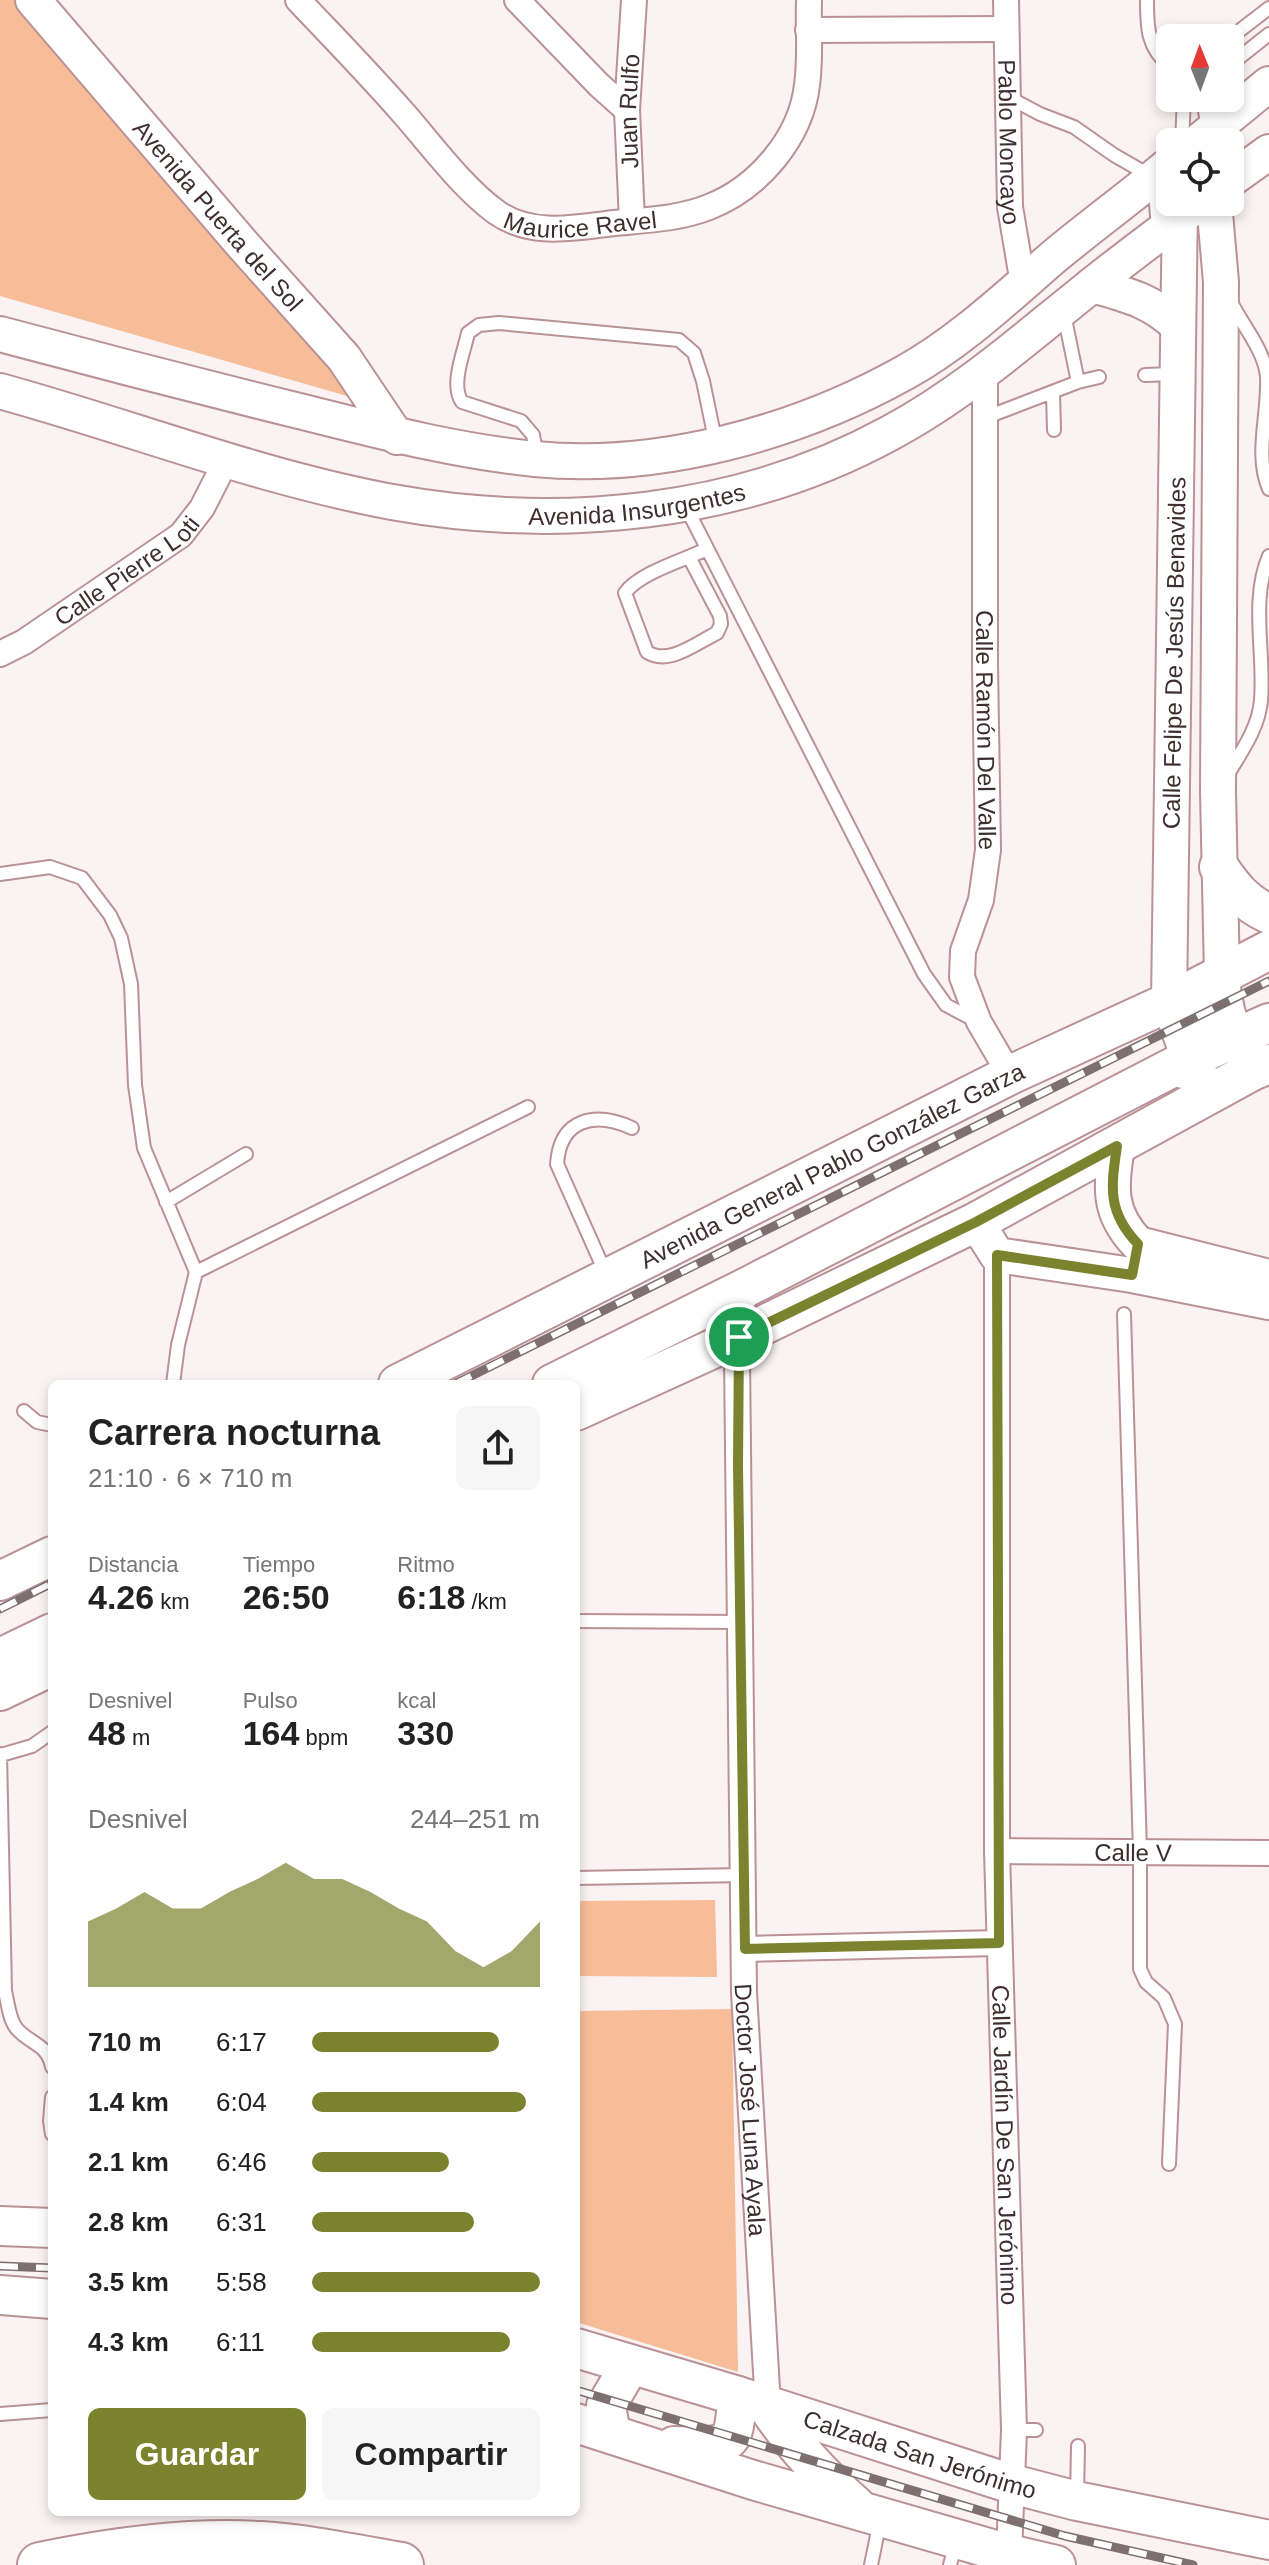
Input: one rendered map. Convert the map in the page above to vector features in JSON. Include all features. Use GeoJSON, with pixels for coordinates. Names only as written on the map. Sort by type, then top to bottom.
{"type":"FeatureCollection","features":[{"type":"Feature","properties":{"kind":"highway"},"geometry":{"type":"LineString","coordinates":[[40,2565],[95,2553],[175,2544],[261,2544],[401,2565]]}},
{"type":"Feature","properties":{"kind":"main road","name":"Avenida Puerta del Sol"},"geometry":{"type":"LineString","coordinates":[[33,0],[344,358],[397,437]]}},
{"type":"Feature","properties":{"kind":"main road"},"geometry":{"type":"LineString","coordinates":[[1215,128],[1269,84]]}},
{"type":"Feature","properties":{"kind":"main road"},"geometry":{"type":"LineString","coordinates":[[1244,170],[1269,152]]}},
{"type":"Feature","properties":{"kind":"main road","name":"Avenida Insurgentes"},"geometry":{"type":"LineString","coordinates":[[15,338],[397,437],[476,452],[538,460],[644,457],[716,445],[782,428],[905,373],[958,338],[1156,176]]}},
{"type":"Feature","properties":{"kind":"main road","name":"Avenida Insurgentes"},"geometry":{"type":"LineString","coordinates":[[3,389],[226,461],[391,502],[539,515],[599,515],[685,505],[808,470],[892,432],[985,370],[1178,216]]}},
{"type":"Feature","properties":{"kind":"main road","name":"Calle Felipe De Jesús Benavides"},"geometry":{"type":"LineString","coordinates":[[1180,216],[1178,326],[1161,375],[1169,1002],[1189,1059],[1215,1091]]}},
{"type":"Feature","properties":{"kind":"main road","name":"Calle Felipe De Jesús Benavides"},"geometry":{"type":"LineString","coordinates":[[1215,216],[1221,282],[1218,791],[1223,1003],[1252,1058]]}},
{"type":"Feature","properties":{"kind":"main road"},"geometry":{"type":"LineString","coordinates":[[1092,285],[1146,301],[1162,310],[1178,326]]}},
{"type":"Feature","properties":{"kind":"main road"},"geometry":{"type":"LineString","coordinates":[[0,359],[15,338]]}},
{"type":"Feature","properties":{"kind":"main road"},"geometry":{"type":"LineString","coordinates":[[1219,867],[1238,894],[1252,906],[1269,914]]}},
{"type":"Feature","properties":{"kind":"main road","name":"Avenida General Pablo González Garza"},"geometry":{"type":"LineString","coordinates":[[406,1380],[1010,1075],[1169,1002],[1269,950]]}},
{"type":"Feature","properties":{"kind":"main road"},"geometry":{"type":"LineString","coordinates":[[942,1238],[952,1218],[962,1208],[1015,1176],[1105,1135],[1157,1101],[1189,1059],[1222,976]]}},
{"type":"Feature","properties":{"kind":"main road"},"geometry":{"type":"LineString","coordinates":[[580,1409],[739,1337],[976,1222],[1117,1146],[1215,1091],[1252,1058],[1269,1023]]}},
{"type":"Feature","properties":{"kind":"main road"},"geometry":{"type":"LineString","coordinates":[[560,1380],[1189,1059],[1252,1058]]}},
{"type":"Feature","properties":{"kind":"main road"},"geometry":{"type":"LineString","coordinates":[[1117,1146],[1112,1200],[1135,1260]]}},
{"type":"Feature","properties":{"kind":"main road"},"geometry":{"type":"LineString","coordinates":[[976,1222],[997,1255],[1135,1260],[1265,1289]]}},
{"type":"Feature","properties":{"kind":"main road"},"geometry":{"type":"LineString","coordinates":[[0,1581],[48,1558]]}},
{"type":"Feature","properties":{"kind":"main road"},"geometry":{"type":"LineString","coordinates":[[0,1658],[48,1635]]}},
{"type":"Feature","properties":{"kind":"main road"},"geometry":{"type":"LineString","coordinates":[[0,1691],[48,1668]]}},
{"type":"Feature","properties":{"kind":"main road"},"geometry":{"type":"LineString","coordinates":[[0,2226],[48,2228]]}},
{"type":"Feature","properties":{"kind":"main road"},"geometry":{"type":"LineString","coordinates":[[0,2295],[48,2299]]}},
{"type":"Feature","properties":{"kind":"main road","name":"Calzada San Jerónimo"},"geometry":{"type":"LineString","coordinates":[[580,2349],[1012,2484],[1077,2501],[1269,2540]]}},
{"type":"Feature","properties":{"kind":"main road"},"geometry":{"type":"LineString","coordinates":[[630,2365],[593,2429],[871,2513],[953,2552],[1036,2561]]}},
{"type":"Feature","properties":{"kind":"main road"},"geometry":{"type":"LineString","coordinates":[[651,2447],[713,2445],[728,2441],[753,2402],[824,2478],[871,2513]]}},
{"type":"Feature","properties":{"kind":"street","name":"Maurice Ravel"},"geometry":{"type":"LineString","coordinates":[[298,0],[495,212],[513,222],[543,229],[679,216],[727,199],[754,179],[779,153],[792,132],[805,97],[809,0]]}},
{"type":"Feature","properties":{"kind":"street"},"geometry":{"type":"LineString","coordinates":[[517,0],[627,110]]}},
{"type":"Feature","properties":{"kind":"street","name":"Juan Rulfo"},"geometry":{"type":"LineString","coordinates":[[632,221],[627,110],[634,0]]}},
{"type":"Feature","properties":{"kind":"street","name":"Pablo Moncayo"},"geometry":{"type":"LineString","coordinates":[[1006,0],[1010,207],[1023,284]]}},
{"type":"Feature","properties":{"kind":"street"},"geometry":{"type":"LineString","coordinates":[[808,30],[1006,29]]}},
{"type":"Feature","properties":{"kind":"street","name":"Calle Ramón Del Valle"},"geometry":{"type":"LineString","coordinates":[[985,370],[988,850],[985,882],[963,951],[962,977],[979,1022],[1010,1075]]}},
{"type":"Feature","properties":{"kind":"street","name":"Calle Pierre Loti"},"geometry":{"type":"LineString","coordinates":[[0,654],[36,634],[181,535],[202,508],[226,461]]}},
{"type":"Feature","properties":{"kind":"street","name":"Calle Jardín De San Jerónimo"},"geometry":{"type":"LineString","coordinates":[[997,1255],[999,1943],[1025,2430],[1012,2484],[1036,2561]]}},
{"type":"Feature","properties":{"kind":"street","name":"Doctor José Luna Ayala"},"geometry":{"type":"LineString","coordinates":[[747,1287],[739,1337],[738,1466],[744,1992],[753,2402]]}},
{"type":"Feature","properties":{"kind":"street","name":"Calle V"},"geometry":{"type":"LineString","coordinates":[[997,1851],[1269,1853]]}},
{"type":"Feature","properties":{"kind":"street"},"geometry":{"type":"LineString","coordinates":[[745,1949],[999,1943]]}},
{"type":"Feature","properties":{"kind":"lane"},"geometry":{"type":"LineString","coordinates":[[1147,0],[1149,41],[1156,52]]}},
{"type":"Feature","properties":{"kind":"lane"},"geometry":{"type":"LineString","coordinates":[[1244,27],[1269,8]]}},
{"type":"Feature","properties":{"kind":"lane"},"geometry":{"type":"LineString","coordinates":[[1244,54],[1269,34]]}},
{"type":"Feature","properties":{"kind":"lane"},"geometry":{"type":"LineString","coordinates":[[1010,98],[1074,127],[1114,155],[1156,169]]}},
{"type":"Feature","properties":{"kind":"lane"},"geometry":{"type":"LineString","coordinates":[[1221,282],[1260,353],[1267,375],[1267,421],[1262,452],[1264,476],[1269,489]]}},
{"type":"Feature","properties":{"kind":"lane"},"geometry":{"type":"LineString","coordinates":[[1063,309],[1078,382]]}},
{"type":"Feature","properties":{"kind":"lane"},"geometry":{"type":"LineString","coordinates":[[538,460],[533,435],[521,421],[462,402],[458,397],[458,377],[468,333],[479,325],[527,324],[679,340],[694,353],[716,445]]}},
{"type":"Feature","properties":{"kind":"lane"},"geometry":{"type":"LineString","coordinates":[[987,417],[1099,377]]}},
{"type":"Feature","properties":{"kind":"lane"},"geometry":{"type":"LineString","coordinates":[[1053,392],[1054,430]]}},
{"type":"Feature","properties":{"kind":"lane"},"geometry":{"type":"LineString","coordinates":[[685,505],[924,974],[946,1005],[979,1022]]}},
{"type":"Feature","properties":{"kind":"lane"},"geometry":{"type":"LineString","coordinates":[[689,557],[720,616],[721,624],[717,633],[704,640],[666,658],[655,657],[647,652],[625,593],[632,584],[689,557],[707,549]]}},
{"type":"Feature","properties":{"kind":"lane"},"geometry":{"type":"LineString","coordinates":[[1218,791],[1256,724],[1261,702],[1260,592],[1269,556]]}},
{"type":"Feature","properties":{"kind":"lane"},"geometry":{"type":"LineString","coordinates":[[0,874],[50,867],[82,878],[110,915],[121,938],[131,984],[135,1085],[144,1148],[196,1272],[178,1345],[174,1380]]}},
{"type":"Feature","properties":{"kind":"lane"},"geometry":{"type":"LineString","coordinates":[[196,1272],[528,1107]]}},
{"type":"Feature","properties":{"kind":"lane"},"geometry":{"type":"LineString","coordinates":[[609,1280],[557,1164],[558,1150],[562,1137],[573,1126],[588,1120],[618,1122],[632,1128]]}},
{"type":"Feature","properties":{"kind":"lane"},"geometry":{"type":"LineString","coordinates":[[166,1202],[246,1154]]}},
{"type":"Feature","properties":{"kind":"lane"},"geometry":{"type":"LineString","coordinates":[[1124,1314],[1140,1852],[1140,1969],[1146,1982],[1164,1998],[1175,2024],[1169,2164]]}},
{"type":"Feature","properties":{"kind":"lane"},"geometry":{"type":"LineString","coordinates":[[24,1411],[37,1422],[48,1424]]}},
{"type":"Feature","properties":{"kind":"lane"},"geometry":{"type":"LineString","coordinates":[[580,1621],[742,1622]]}},
{"type":"Feature","properties":{"kind":"lane"},"geometry":{"type":"LineString","coordinates":[[48,1735],[32,1746],[0,1754],[5,1991],[13,2023],[18,2030],[48,2044]]}},
{"type":"Feature","properties":{"kind":"lane"},"geometry":{"type":"LineString","coordinates":[[580,1878],[744,1875]]}},
{"type":"Feature","properties":{"kind":"lane"},"geometry":{"type":"LineString","coordinates":[[0,2414],[48,2410]]}},
{"type":"Feature","properties":{"kind":"lane"},"geometry":{"type":"LineString","coordinates":[[1077,2501],[1078,2446]]}},
{"type":"Feature","properties":{"kind":"lane"},"geometry":{"type":"LineString","coordinates":[[871,2513],[871,2565]]}},
{"type":"Feature","properties":{"kind":"shaded area"},"geometry":{"type":"Polygon","coordinates":[[[0,0],[16,0],[317,340],[354,398],[0,296],[0,0]]]}},
{"type":"Feature","properties":{"kind":"shaded area"},"geometry":{"type":"Polygon","coordinates":[[[715,1900],[717,1977],[580,1976],[580,1901],[715,1900]]]}},
{"type":"Feature","properties":{"kind":"shaded area"},"geometry":{"type":"Polygon","coordinates":[[[732,2009],[738,2372],[580,2323],[580,2011],[732,2009]]]}},
{"type":"Feature","properties":{"kind":"railway"},"geometry":{"type":"LineString","coordinates":[[463,1380],[1269,981]]}},
{"type":"Feature","properties":{"kind":"railway"},"geometry":{"type":"LineString","coordinates":[[0,1609],[48,1585]]}},
{"type":"Feature","properties":{"kind":"railway"},"geometry":{"type":"LineString","coordinates":[[0,2266],[48,2268]]}},
{"type":"Feature","properties":{"kind":"railway"},"geometry":{"type":"LineString","coordinates":[[580,2391],[1065,2536],[1193,2565]]}},
{"type":"Feature","properties":{"kind":"route"},"geometry":{"type":"LineString","coordinates":[[1117,1146],[1112,1200],[1122,1228],[1138,1244],[1132,1275],[997,1255],[999,1943],[745,1949],[739,1337],[976,1222],[1117,1146]]}}]}
